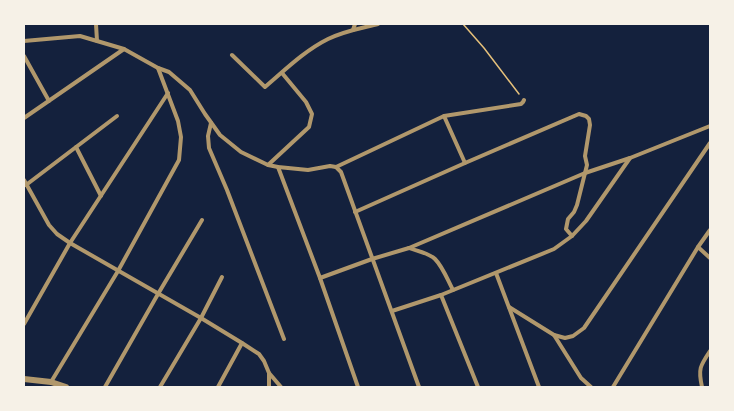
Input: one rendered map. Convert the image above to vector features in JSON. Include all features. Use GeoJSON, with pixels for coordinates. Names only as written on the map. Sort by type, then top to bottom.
{"type":"FeatureCollection","features":[{"type":"Feature","properties":{"kind":"street"},"geometry":{"type":"LineString","coordinates":[[96,24],[97,41]]}},
{"type":"Feature","properties":{"kind":"street"},"geometry":{"type":"LineString","coordinates":[[353,30],[355,24]]}},
{"type":"Feature","properties":{"kind":"street"},"geometry":{"type":"LineString","coordinates":[[232,55],[265,87],[303,54],[329,39],[353,30],[378,24]]}},
{"type":"Feature","properties":{"kind":"street"},"geometry":{"type":"LineString","coordinates":[[24,41],[80,36],[124,49],[158,68],[169,72],[190,90],[220,135],[241,152],[268,165],[278,167],[308,170],[330,166],[336,167],[444,116],[520,104],[524,100]]}},
{"type":"Feature","properties":{"kind":"street"},"geometry":{"type":"LineString","coordinates":[[24,118],[124,49]]}},
{"type":"Feature","properties":{"kind":"street"},"geometry":{"type":"LineString","coordinates":[[24,56],[49,101]]}},
{"type":"Feature","properties":{"kind":"street"},"geometry":{"type":"LineString","coordinates":[[51,382],[118,271],[179,160],[181,137],[178,121],[158,68]]}},
{"type":"Feature","properties":{"kind":"street"},"geometry":{"type":"LineString","coordinates":[[268,165],[309,127],[312,114],[306,102],[282,73]]}},
{"type":"Feature","properties":{"kind":"street"},"geometry":{"type":"LineString","coordinates":[[24,324],[70,243],[168,93]]}},
{"type":"Feature","properties":{"kind":"street"},"geometry":{"type":"LineString","coordinates":[[355,212],[579,114],[586,116],[589,119],[590,125],[585,156],[587,165],[578,206],[568,219],[566,226],[566,229],[572,236]]}},
{"type":"Feature","properties":{"kind":"street"},"geometry":{"type":"LineString","coordinates":[[117,116],[25,183],[49,225],[57,234],[70,243],[201,318],[259,354],[269,373],[281,387]]}},
{"type":"Feature","properties":{"kind":"street"},"geometry":{"type":"LineString","coordinates":[[444,116],[465,163]]}},
{"type":"Feature","properties":{"kind":"street"},"geometry":{"type":"LineString","coordinates":[[211,123],[208,136],[209,148],[227,190],[284,339]]}},
{"type":"Feature","properties":{"kind":"street"},"geometry":{"type":"LineString","coordinates":[[320,278],[372,259],[409,248],[585,173],[630,158],[710,126]]}},
{"type":"Feature","properties":{"kind":"street"},"geometry":{"type":"LineString","coordinates":[[509,307],[554,335],[565,338],[573,336],[584,328],[710,143]]}},
{"type":"Feature","properties":{"kind":"street"},"geometry":{"type":"LineString","coordinates":[[76,147],[101,196]]}},
{"type":"Feature","properties":{"kind":"street"},"geometry":{"type":"LineString","coordinates":[[392,311],[441,295],[554,249],[572,236],[586,221],[630,158]]}},
{"type":"Feature","properties":{"kind":"street"},"geometry":{"type":"LineString","coordinates":[[278,167],[320,278],[358,387]]}},
{"type":"Feature","properties":{"kind":"street"},"geometry":{"type":"LineString","coordinates":[[336,167],[341,172],[419,387]]}},
{"type":"Feature","properties":{"kind":"street"},"geometry":{"type":"LineString","coordinates":[[105,387],[202,220]]}},
{"type":"Feature","properties":{"kind":"street"},"geometry":{"type":"LineString","coordinates":[[613,387],[698,247],[710,230]]}},
{"type":"Feature","properties":{"kind":"street"},"geometry":{"type":"LineString","coordinates":[[698,247],[710,258]]}},
{"type":"Feature","properties":{"kind":"street"},"geometry":{"type":"LineString","coordinates":[[409,248],[425,253],[435,259],[444,272],[453,290]]}},
{"type":"Feature","properties":{"kind":"street"},"geometry":{"type":"LineString","coordinates":[[496,273],[539,387]]}},
{"type":"Feature","properties":{"kind":"street"},"geometry":{"type":"LineString","coordinates":[[160,387],[201,318],[222,277]]}},
{"type":"Feature","properties":{"kind":"street"},"geometry":{"type":"LineString","coordinates":[[441,295],[478,387]]}},
{"type":"Feature","properties":{"kind":"street"},"geometry":{"type":"LineString","coordinates":[[554,335],[581,378],[591,387]]}},
{"type":"Feature","properties":{"kind":"street"},"geometry":{"type":"LineString","coordinates":[[218,387],[242,343]]}},
{"type":"Feature","properties":{"kind":"street"},"geometry":{"type":"LineString","coordinates":[[702,387],[700,370],[710,351]]}},
{"type":"Feature","properties":{"kind":"street"},"geometry":{"type":"LineString","coordinates":[[269,373],[269,387]]}},
{"type":"Feature","properties":{"kind":"street"},"geometry":{"type":"LineString","coordinates":[[24,379],[51,382],[66,387]]}},
{"type":"Feature","properties":{"kind":"path"},"geometry":{"type":"LineString","coordinates":[[463,24],[484,48],[524,100]]}}]}
